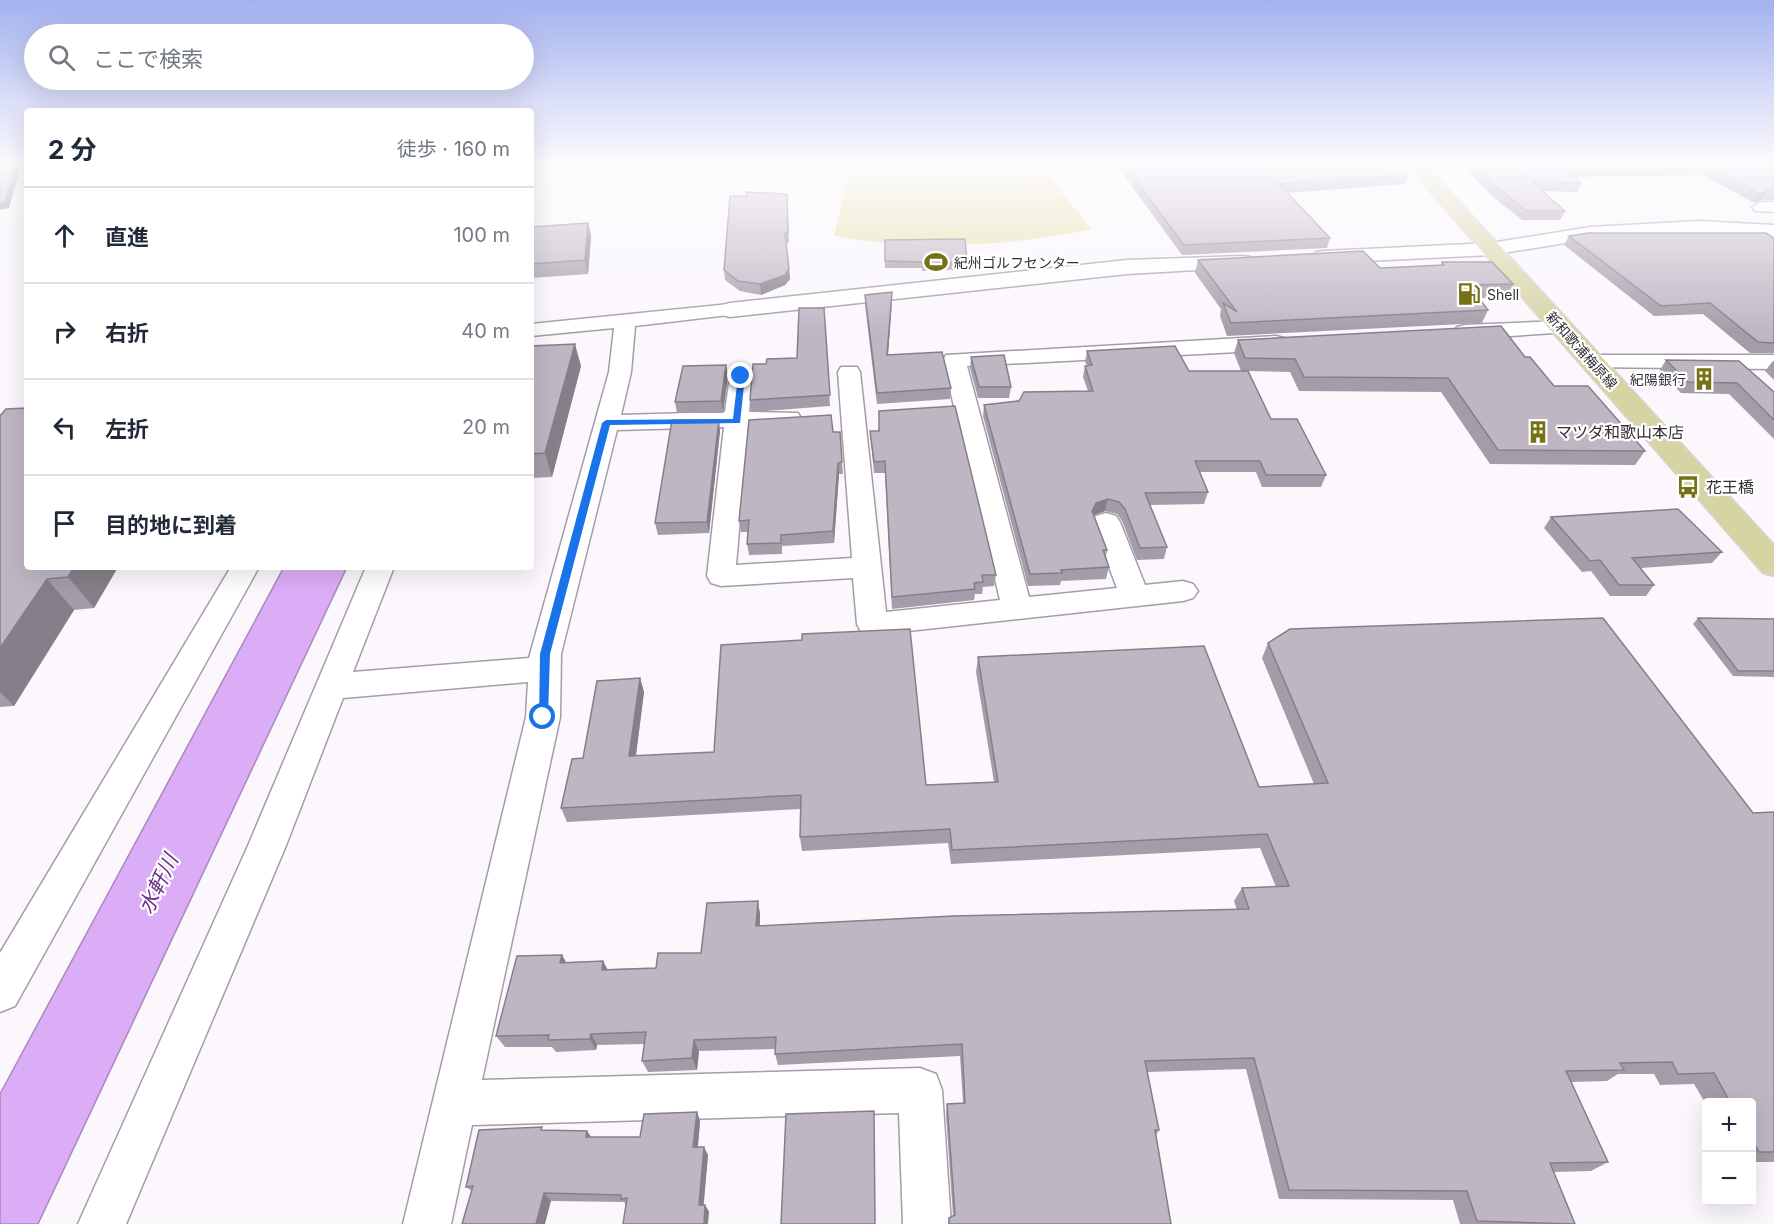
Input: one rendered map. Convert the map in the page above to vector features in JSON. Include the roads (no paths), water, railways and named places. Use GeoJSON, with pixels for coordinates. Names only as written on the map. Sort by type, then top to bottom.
{"type":"FeatureCollection","features":[{"type":"Feature","properties":{"kind":"main road","name":"新和歌浦梅原線"},"geometry":{"type":"LineString","coordinates":[[1464,219],[1774,565]]}},
{"type":"Feature","properties":{"kind":"street"},"geometry":{"type":"LineString","coordinates":[[1303,259],[1491,249],[1579,235],[1640,230],[1699,227],[1774,231]]}},
{"type":"Feature","properties":{"kind":"street"},"geometry":{"type":"LineString","coordinates":[[534,330],[1127,267],[1268,260]]}},
{"type":"Feature","properties":{"kind":"street"},"geometry":{"type":"LineString","coordinates":[[427,1224],[543,717],[545,654],[620,372],[625,321]]}},
{"type":"Feature","properties":{"kind":"street"},"geometry":{"type":"LineString","coordinates":[[1442,333],[1561,327]]}},
{"type":"Feature","properties":{"kind":"street"},"geometry":{"type":"LineString","coordinates":[[1017,608],[954,360],[1298,342]]}},
{"type":"Feature","properties":{"kind":"street"},"geometry":{"type":"LineString","coordinates":[[1593,362],[1774,362]]}},
{"type":"Feature","properties":{"kind":"street"},"geometry":{"type":"LineString","coordinates":[[1738,362],[1760,382]]}},
{"type":"Feature","properties":{"kind":"street"},"geometry":{"type":"LineString","coordinates":[[849,372],[841,415],[868,567],[872,624],[1183,591]]}},
{"type":"Feature","properties":{"kind":"street"},"geometry":{"type":"LineString","coordinates":[[741,376],[721,576],[868,567]]}},
{"type":"Feature","properties":{"kind":"street"},"geometry":{"type":"LineString","coordinates":[[606,423],[737,422],[841,415]]}},
{"type":"Feature","properties":{"kind":"street"},"geometry":{"type":"LineString","coordinates":[[1106,522],[1135,596]]}},
{"type":"Feature","properties":{"kind":"street"},"geometry":{"type":"LineString","coordinates":[[0,992],[243,570]]}},
{"type":"Feature","properties":{"kind":"street"},"geometry":{"type":"LineString","coordinates":[[102,1224],[266,848],[379,570]]}},
{"type":"Feature","properties":{"kind":"street"},"geometry":{"type":"LineString","coordinates":[[332,686],[544,669]]}},
{"type":"Feature","properties":{"kind":"street"},"geometry":{"type":"LineString","coordinates":[[455,1103],[920,1090],[927,1224]]}},
{"type":"Feature","properties":{"kind":"water","name":"水軒川"},"geometry":{"type":"Polygon","coordinates":[[[282,570],[346,570],[38,1224],[0,1224],[0,1094],[282,570]]]}},
{"type":"Feature","properties":{"kind":"place","name":"紀州ゴルフセンター"},"geometry":{"type":"Point","coordinates":[936,262]}},
{"type":"Feature","properties":{"kind":"place","name":"Shell"},"geometry":{"type":"Point","coordinates":[1469,294]}},
{"type":"Feature","properties":{"kind":"place","name":"紀陽銀行"},"geometry":{"type":"Point","coordinates":[1704,379]}},
{"type":"Feature","properties":{"kind":"place","name":"マツダ和歌山本店"},"geometry":{"type":"Point","coordinates":[1538,432]}},
{"type":"Feature","properties":{"kind":"place","name":"花王橋"},"geometry":{"type":"Point","coordinates":[1688,487]}}]}
